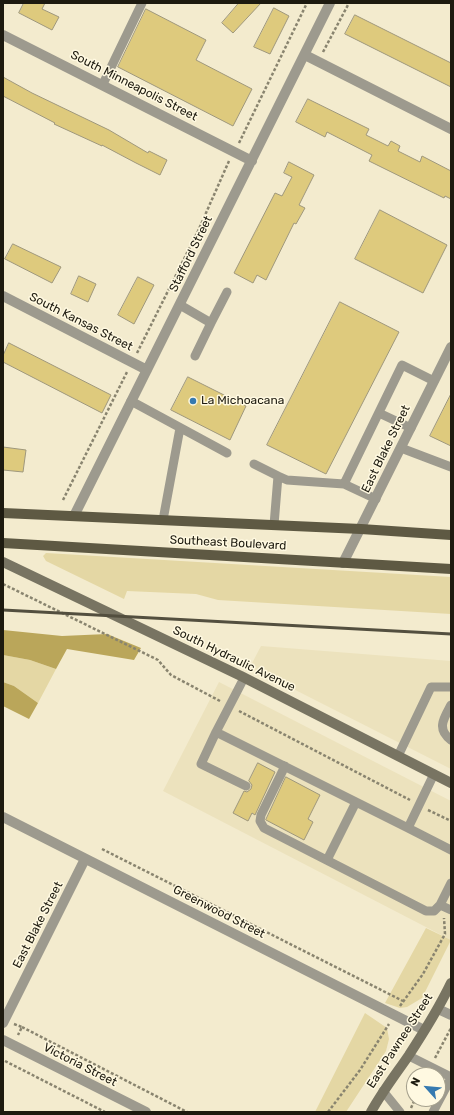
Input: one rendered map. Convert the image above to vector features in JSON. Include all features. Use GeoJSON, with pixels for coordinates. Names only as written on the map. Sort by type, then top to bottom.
{"type":"FeatureCollection","features":[{"type":"Feature","properties":{"kind":"main road","name":"Southeast Boulevard"},"geometry":{"type":"LineString","coordinates":[[3,513],[361,529],[451,535]]}},
{"type":"Feature","properties":{"kind":"main road","name":"Southeast Boulevard"},"geometry":{"type":"LineString","coordinates":[[3,544],[451,569]]}},
{"type":"Feature","properties":{"kind":"street","name":"Stafford Street"},"geometry":{"type":"LineString","coordinates":[[74,516],[330,3]]}},
{"type":"Feature","properties":{"kind":"street","name":"South Minneapolis Street"},"geometry":{"type":"LineString","coordinates":[[3,35],[103,84],[252,161]]}},
{"type":"Feature","properties":{"kind":"street"},"geometry":{"type":"LineString","coordinates":[[305,55],[451,129]]}},
{"type":"Feature","properties":{"kind":"street","name":"South Kansas Street"},"geometry":{"type":"LineString","coordinates":[[3,296],[147,370]]}},
{"type":"Feature","properties":{"kind":"street","name":"East Blake Street"},"geometry":{"type":"LineString","coordinates":[[343,563],[451,347]]}},
{"type":"Feature","properties":{"kind":"street","name":"South Hydraulic Avenue"},"geometry":{"type":"LineString","coordinates":[[3,562],[244,678],[451,782]]}},
{"type":"Feature","properties":{"kind":"street","name":"Greenwood Street"},"geometry":{"type":"LineString","coordinates":[[3,817],[424,1030]]}},
{"type":"Feature","properties":{"kind":"street","name":"East Blake Street"},"geometry":{"type":"LineString","coordinates":[[3,1023],[85,859]]}},
{"type":"Feature","properties":{"kind":"street","name":"East Pawnee Street"},"geometry":{"type":"LineString","coordinates":[[371,1112],[383,1091],[408,1056],[438,1009],[451,983]]}},
{"type":"Feature","properties":{"kind":"street"},"geometry":{"type":"LineString","coordinates":[[438,1009],[451,1015]]}},
{"type":"Feature","properties":{"kind":"street","name":"Victoria Street"},"geometry":{"type":"LineString","coordinates":[[3,1040],[146,1112]]}},
{"type":"Feature","properties":{"kind":"lane"},"geometry":{"type":"LineString","coordinates":[[103,84],[142,3]]}},
{"type":"Feature","properties":{"kind":"lane"},"geometry":{"type":"LineString","coordinates":[[195,356],[227,292]]}},
{"type":"Feature","properties":{"kind":"lane"},"geometry":{"type":"LineString","coordinates":[[180,306],[211,323]]}},
{"type":"Feature","properties":{"kind":"lane"},"geometry":{"type":"LineString","coordinates":[[344,484],[402,365],[434,381]]}},
{"type":"Feature","properties":{"kind":"lane"},"geometry":{"type":"LineString","coordinates":[[131,401],[227,453]]}},
{"type":"Feature","properties":{"kind":"lane"},"geometry":{"type":"LineString","coordinates":[[379,413],[411,428]]}},
{"type":"Feature","properties":{"kind":"lane"},"geometry":{"type":"LineString","coordinates":[[163,520],[180,428]]}},
{"type":"Feature","properties":{"kind":"lane"},"geometry":{"type":"LineString","coordinates":[[401,448],[451,467]]}},
{"type":"Feature","properties":{"kind":"lane"},"geometry":{"type":"LineString","coordinates":[[254,464],[287,480],[344,484],[376,499]]}},
{"type":"Feature","properties":{"kind":"lane"},"geometry":{"type":"LineString","coordinates":[[274,525],[278,476]]}},
{"type":"Feature","properties":{"kind":"lane"},"geometry":{"type":"LineString","coordinates":[[244,678],[201,764],[246,786]]}},
{"type":"Feature","properties":{"kind":"lane"},"geometry":{"type":"LineString","coordinates":[[398,756],[431,687],[451,687]]}},
{"type":"Feature","properties":{"kind":"lane"},"geometry":{"type":"LineString","coordinates":[[451,705],[443,720],[442,726],[445,736],[451,740]]}},
{"type":"Feature","properties":{"kind":"lane"},"geometry":{"type":"LineString","coordinates":[[216,732],[451,850]]}},
{"type":"Feature","properties":{"kind":"lane"},"geometry":{"type":"LineString","coordinates":[[285,766],[266,796],[260,821],[264,828],[426,911],[434,912],[440,905],[451,883]]}},
{"type":"Feature","properties":{"kind":"lane"},"geometry":{"type":"LineString","coordinates":[[408,828],[434,774]]}},
{"type":"Feature","properties":{"kind":"lane"},"geometry":{"type":"LineString","coordinates":[[327,860],[356,802]]}},
{"type":"Feature","properties":{"kind":"lane"},"geometry":{"type":"LineString","coordinates":[[440,905],[451,910]]}},
{"type":"Feature","properties":{"kind":"lane"},"geometry":{"type":"LineString","coordinates":[[408,1056],[431,1067]]}},
{"type":"Feature","properties":{"kind":"lane"},"geometry":{"type":"LineString","coordinates":[[433,1112],[451,1078]]}},
{"type":"Feature","properties":{"kind":"lane"},"geometry":{"type":"LineString","coordinates":[[383,1091],[400,1112]]}},
{"type":"Feature","properties":{"kind":"path"},"geometry":{"type":"LineString","coordinates":[[63,500],[198,231],[234,152],[307,3]]}},
{"type":"Feature","properties":{"kind":"path"},"geometry":{"type":"LineString","coordinates":[[324,52],[348,3]]}},
{"type":"Feature","properties":{"kind":"path"},"geometry":{"type":"LineString","coordinates":[[102,849],[403,1001]]}},
{"type":"Feature","properties":{"kind":"path"},"geometry":{"type":"LineString","coordinates":[[22,1027],[187,1112]]}},
{"type":"Feature","properties":{"kind":"path"},"geometry":{"type":"LineString","coordinates":[[431,1067],[451,1028]]}},
{"type":"Feature","properties":{"kind":"path"},"geometry":{"type":"LineString","coordinates":[[6,1061],[105,1112]]}},
{"type":"Feature","properties":{"kind":"shaded area"},"geometry":{"type":"Polygon","coordinates":[[[46,553],[451,577],[451,614],[218,600],[196,594],[127,591],[124,599],[46,561],[43,556],[46,553]]]}},
{"type":"Feature","properties":{"kind":"shaded area"},"geometry":{"type":"Polygon","coordinates":[[[3,630],[62,636],[107,634],[141,648],[134,660],[67,649],[56,669],[30,660],[3,655],[3,630]]]}},
{"type":"Feature","properties":{"kind":"shaded area"},"geometry":{"type":"Polygon","coordinates":[[[261,646],[451,661],[451,769],[250,667],[261,646]]]}},
{"type":"Feature","properties":{"kind":"shaded area"},"geometry":{"type":"Polygon","coordinates":[[[3,655],[30,660],[56,669],[38,703],[14,686],[3,682],[3,655]]]}},
{"type":"Feature","properties":{"kind":"shaded area"},"geometry":{"type":"Polygon","coordinates":[[[3,682],[14,686],[38,703],[29,719],[3,706],[3,682]]]}},
{"type":"Feature","properties":{"kind":"shaded area"},"geometry":{"type":"Polygon","coordinates":[[[219,682],[451,801],[451,940],[163,791],[219,682]]]}},
{"type":"Feature","properties":{"kind":"shaded area"},"geometry":{"type":"Polygon","coordinates":[[[426,928],[451,940],[422,998],[407,1007],[400,1008],[385,1003],[426,928]]]}},
{"type":"Feature","properties":{"kind":"shaded area"},"geometry":{"type":"Polygon","coordinates":[[[365,1013],[387,1028],[389,1039],[386,1051],[346,1112],[315,1112],[365,1013]]]}},
{"type":"Feature","properties":{"kind":"building"},"geometry":{"type":"Polygon","coordinates":[[[24,3],[45,3],[42,9],[59,17],[52,30],[19,13],[24,3]]]}},
{"type":"Feature","properties":{"kind":"building"},"geometry":{"type":"Polygon","coordinates":[[[239,3],[261,3],[233,33],[222,23],[239,3]]]}},
{"type":"Feature","properties":{"kind":"building"},"geometry":{"type":"Polygon","coordinates":[[[274,8],[289,16],[270,54],[254,47],[274,8]]]}},
{"type":"Feature","properties":{"kind":"building"},"geometry":{"type":"Polygon","coordinates":[[[146,9],[206,40],[196,60],[252,89],[233,126],[118,67],[146,9]]]}},
{"type":"Feature","properties":{"kind":"building"},"geometry":{"type":"Polygon","coordinates":[[[355,15],[451,63],[451,87],[345,34],[355,15]]]}},
{"type":"Feature","properties":{"kind":"building"},"geometry":{"type":"Polygon","coordinates":[[[3,77],[32,93],[109,130],[148,153],[149,151],[167,160],[160,175],[102,145],[54,124],[55,123],[3,96],[3,77]]]}},
{"type":"Feature","properties":{"kind":"building"},"geometry":{"type":"Polygon","coordinates":[[[308,99],[369,129],[366,135],[388,146],[391,141],[400,146],[398,151],[420,162],[422,156],[451,171],[451,199],[445,196],[444,198],[369,161],[372,155],[327,132],[325,137],[296,122],[308,99]]]}},
{"type":"Feature","properties":{"kind":"building"},"geometry":{"type":"Polygon","coordinates":[[[289,162],[314,175],[299,205],[305,208],[296,224],[294,223],[266,280],[257,275],[253,283],[234,273],[275,193],[282,196],[292,177],[284,173],[289,162]]]}},
{"type":"Feature","properties":{"kind":"building"},"geometry":{"type":"Polygon","coordinates":[[[380,210],[447,245],[423,293],[355,259],[380,210]]]}},
{"type":"Feature","properties":{"kind":"building"},"geometry":{"type":"Polygon","coordinates":[[[13,244],[61,267],[52,283],[5,259],[13,244]]]}},
{"type":"Feature","properties":{"kind":"building"},"geometry":{"type":"Polygon","coordinates":[[[79,276],[96,284],[88,302],[71,294],[79,276]]]}},
{"type":"Feature","properties":{"kind":"building"},"geometry":{"type":"Polygon","coordinates":[[[138,277],[154,285],[134,324],[118,315],[138,277]]]}},
{"type":"Feature","properties":{"kind":"building"},"geometry":{"type":"Polygon","coordinates":[[[340,302],[399,332],[326,474],[267,445],[340,302]]]}},
{"type":"Feature","properties":{"kind":"building"},"geometry":{"type":"Polygon","coordinates":[[[9,343],[111,395],[102,413],[3,362],[3,356],[9,343]]]}},
{"type":"Feature","properties":{"kind":"building"},"geometry":{"type":"Polygon","coordinates":[[[188,377],[246,406],[230,440],[171,410],[188,377]]]}},
{"type":"Feature","properties":{"kind":"building"},"geometry":{"type":"Polygon","coordinates":[[[451,394],[451,446],[430,436],[451,394]]]}},
{"type":"Feature","properties":{"kind":"building"},"geometry":{"type":"Polygon","coordinates":[[[3,447],[26,450],[23,472],[3,470],[3,447]]]}},
{"type":"Feature","properties":{"kind":"building"},"geometry":{"type":"Polygon","coordinates":[[[258,763],[275,772],[255,815],[252,813],[248,821],[233,813],[244,791],[247,792],[251,789],[252,785],[249,781],[258,763]]]}},
{"type":"Feature","properties":{"kind":"building"},"geometry":{"type":"Polygon","coordinates":[[[286,777],[320,795],[308,819],[313,822],[304,840],[266,820],[286,777]]]}},
{"type":"Feature","properties":{"kind":"railway"},"geometry":{"type":"LineString","coordinates":[[3,610],[451,634]]}},
{"type":"Feature","properties":{"kind":"place","name":"La Michoacana"},"geometry":{"type":"Point","coordinates":[193,401]}}]}
